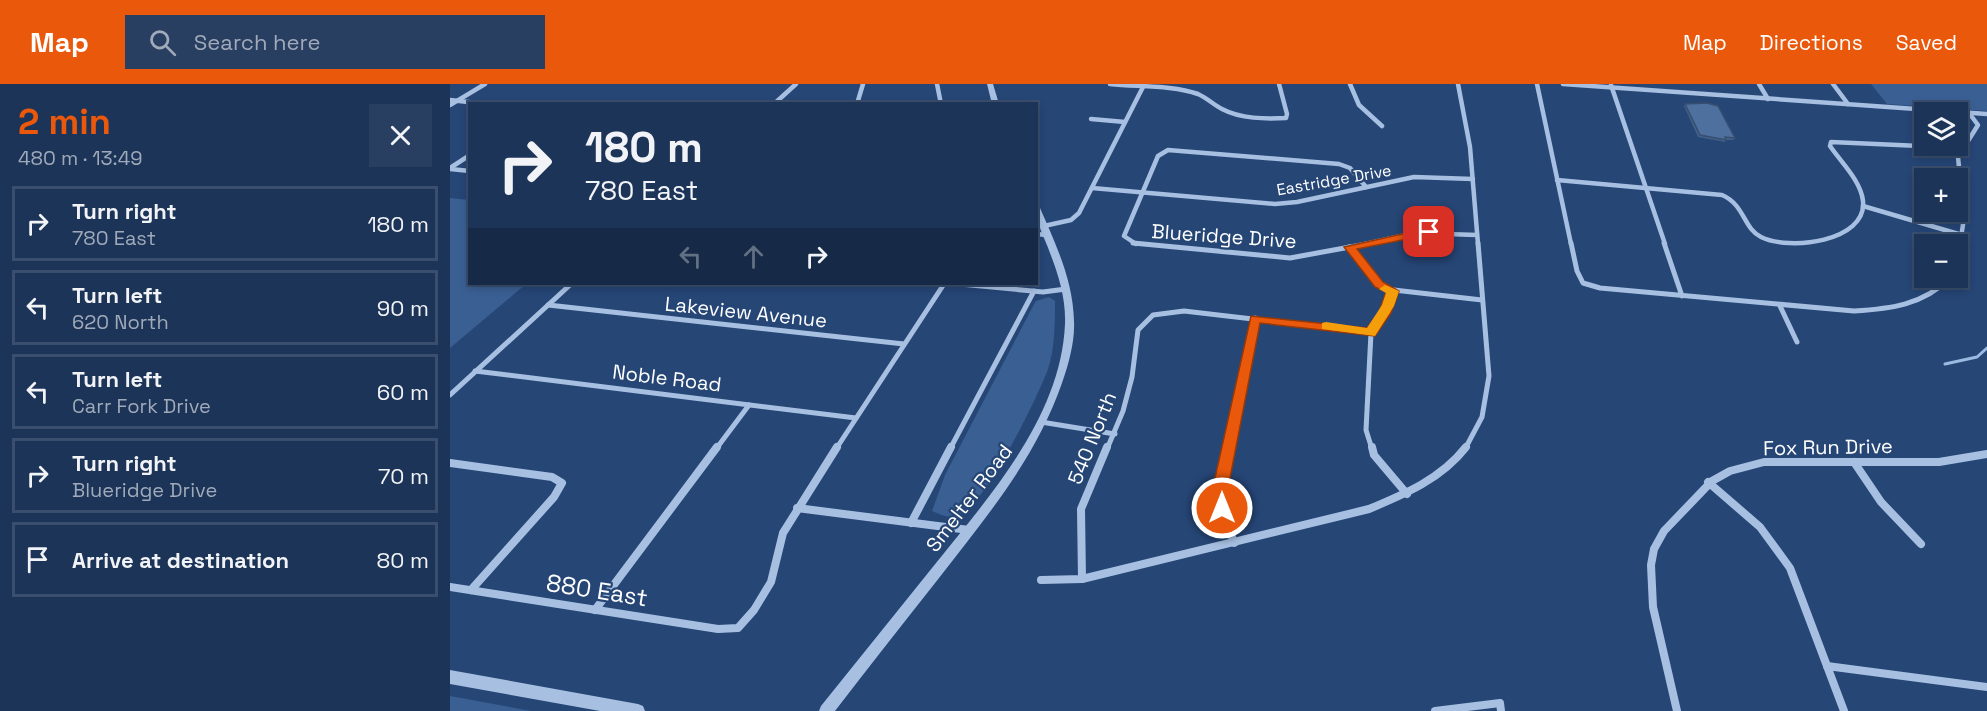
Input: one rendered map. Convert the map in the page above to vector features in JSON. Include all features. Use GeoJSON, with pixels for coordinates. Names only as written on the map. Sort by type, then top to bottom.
{"type":"FeatureCollection","features":[{"type":"Feature","properties":{"kind":"street"},"geometry":{"type":"LineString","coordinates":[[450,105],[485,84]]}},
{"type":"Feature","properties":{"kind":"street"},"geometry":{"type":"LineString","coordinates":[[776,102],[796,84]]}},
{"type":"Feature","properties":{"kind":"street"},"geometry":{"type":"LineString","coordinates":[[858,102],[863,84]]}},
{"type":"Feature","properties":{"kind":"street"},"geometry":{"type":"LineString","coordinates":[[938,84],[940,102]]}},
{"type":"Feature","properties":{"kind":"street"},"geometry":{"type":"LineString","coordinates":[[990,84],[995,102]]}},
{"type":"Feature","properties":{"kind":"street"},"geometry":{"type":"LineString","coordinates":[[1110,84],[1144,85],[1190,92],[1221,109],[1243,117],[1272,119],[1286,118],[1288,111],[1280,96],[1279,84]]}},
{"type":"Feature","properties":{"kind":"street"},"geometry":{"type":"LineString","coordinates":[[1350,84],[1359,105],[1382,126]]}},
{"type":"Feature","properties":{"kind":"street"},"geometry":{"type":"LineString","coordinates":[[1041,580],[1082,579],[1370,510],[1407,494],[1449,465],[1468,443],[1481,421],[1489,387],[1470,147],[1458,84]]}},
{"type":"Feature","properties":{"kind":"street"},"geometry":{"type":"LineString","coordinates":[[1537,84],[1577,272],[1584,283],[1600,288],[1824,310],[1868,310],[1905,304],[1932,293],[1938,288]]}},
{"type":"Feature","properties":{"kind":"street"},"geometry":{"type":"LineString","coordinates":[[1563,84],[1987,114]]}},
{"type":"Feature","properties":{"kind":"street"},"geometry":{"type":"LineString","coordinates":[[1685,84],[1689,93]]}},
{"type":"Feature","properties":{"kind":"street"},"geometry":{"type":"LineString","coordinates":[[1759,84],[1768,99]]}},
{"type":"Feature","properties":{"kind":"street"},"geometry":{"type":"LineString","coordinates":[[1833,84],[1848,104]]}},
{"type":"Feature","properties":{"kind":"street"},"geometry":{"type":"LineString","coordinates":[[1042,232],[1075,217],[1144,85]]}},
{"type":"Feature","properties":{"kind":"street"},"geometry":{"type":"LineString","coordinates":[[1612,86],[1682,296]]}},
{"type":"Feature","properties":{"kind":"street"},"geometry":{"type":"LineString","coordinates":[[450,100],[468,102]]}},
{"type":"Feature","properties":{"kind":"street"},"geometry":{"type":"LineString","coordinates":[[1968,140],[1978,124],[1969,113]]}},
{"type":"Feature","properties":{"kind":"street"},"geometry":{"type":"LineString","coordinates":[[1092,119],[1125,122]]}},
{"type":"Feature","properties":{"kind":"street"},"geometry":{"type":"LineString","coordinates":[[1557,180],[1718,194],[1730,198],[1741,206],[1754,232],[1766,239],[1807,242],[1835,236],[1855,224],[1863,206],[1859,190],[1830,146],[1831,142],[1839,140],[1914,146]]}},
{"type":"Feature","properties":{"kind":"street"},"geometry":{"type":"LineString","coordinates":[[1142,192],[1158,156],[1168,150],[1339,164],[1350,168],[1366,187]]}},
{"type":"Feature","properties":{"kind":"street"},"geometry":{"type":"LineString","coordinates":[[450,169],[468,156]]}},
{"type":"Feature","properties":{"kind":"street"},"geometry":{"type":"LineString","coordinates":[[1959,156],[1964,218],[1962,234]]}},
{"type":"Feature","properties":{"kind":"street"},"geometry":{"type":"LineString","coordinates":[[450,169],[468,171]]}},
{"type":"Feature","properties":{"kind":"street","name":"Eastridge Drive"},"geometry":{"type":"LineString","coordinates":[[1092,188],[1283,204],[1420,176],[1473,179]]}},
{"type":"Feature","properties":{"kind":"street","name":"Blueridge Drive"},"geometry":{"type":"LineString","coordinates":[[1142,192],[1125,232],[1126,239],[1135,244],[1283,258],[1310,256],[1422,232],[1477,235]]}},
{"type":"Feature","properties":{"kind":"street"},"geometry":{"type":"LineString","coordinates":[[1863,206],[1959,234]]}},
{"type":"Feature","properties":{"kind":"street","name":"Smelter Road"},"geometry":{"type":"LineString","coordinates":[[826,711],[1010,477],[1041,422],[1064,356],[1068,327],[1066,289],[1042,232],[1038,216]]}},
{"type":"Feature","properties":{"kind":"street"},"geometry":{"type":"LineString","coordinates":[[1349,247],[1379,285],[1393,291],[1482,300]]}},
{"type":"Feature","properties":{"kind":"street"},"geometry":{"type":"LineString","coordinates":[[450,395],[570,285]]}},
{"type":"Feature","properties":{"kind":"street"},"geometry":{"type":"LineString","coordinates":[[943,285],[797,508],[969,530]]}},
{"type":"Feature","properties":{"kind":"street"},"geometry":{"type":"LineString","coordinates":[[971,285],[1034,291],[1066,289]]}},
{"type":"Feature","properties":{"kind":"street"},"geometry":{"type":"LineString","coordinates":[[911,523],[1034,291]]}},
{"type":"Feature","properties":{"kind":"street"},"geometry":{"type":"LineString","coordinates":[[1393,291],[1385,313],[1371,333],[1367,436],[1374,455],[1407,494]]}},
{"type":"Feature","properties":{"kind":"street","name":"Lakeview Avenue"},"geometry":{"type":"LineString","coordinates":[[548,305],[904,344]]}},
{"type":"Feature","properties":{"kind":"street"},"geometry":{"type":"LineString","coordinates":[[1780,306],[1797,342]]}},
{"type":"Feature","properties":{"kind":"street","name":"540 North"},"geometry":{"type":"LineString","coordinates":[[1082,579],[1081,509],[1115,434],[1132,377],[1136,337],[1142,324],[1153,315],[1184,311],[1255,318]]}},
{"type":"Feature","properties":{"kind":"street"},"geometry":{"type":"LineString","coordinates":[[1234,543],[1222,508],[1221,489],[1255,318],[1371,333]]}},
{"type":"Feature","properties":{"kind":"street","name":"Noble Road"},"geometry":{"type":"LineString","coordinates":[[474,371],[856,418]]}},
{"type":"Feature","properties":{"kind":"street"},"geometry":{"type":"LineString","coordinates":[[595,610],[749,405]]}},
{"type":"Feature","properties":{"kind":"street"},"geometry":{"type":"LineString","coordinates":[[1041,422],[1115,434]]}},
{"type":"Feature","properties":{"kind":"street","name":"Fox Run Drive"},"geometry":{"type":"LineString","coordinates":[[1677,711],[1650,593],[1649,571],[1653,551],[1662,534],[1707,482],[1740,466],[1764,462],[1939,462],[1987,454]]}},
{"type":"Feature","properties":{"kind":"street"},"geometry":{"type":"LineString","coordinates":[[1854,462],[1881,502],[1921,544]]}},
{"type":"Feature","properties":{"kind":"street"},"geometry":{"type":"LineString","coordinates":[[450,463],[552,477],[562,483],[554,497],[471,590]]}},
{"type":"Feature","properties":{"kind":"street"},"geometry":{"type":"LineString","coordinates":[[1707,482],[1748,514],[1782,554],[1797,582],[1844,711]]}},
{"type":"Feature","properties":{"kind":"street","name":"880 East"},"geometry":{"type":"LineString","coordinates":[[450,587],[718,629],[738,628],[754,610],[771,582],[783,533],[797,508]]}},
{"type":"Feature","properties":{"kind":"street"},"geometry":{"type":"LineString","coordinates":[[1827,666],[1987,687]]}},
{"type":"Feature","properties":{"kind":"street"},"geometry":{"type":"LineString","coordinates":[[450,677],[638,711]]}},
{"type":"Feature","properties":{"kind":"street"},"geometry":{"type":"LineString","coordinates":[[1435,711],[1500,707]]}},
{"type":"Feature","properties":{"kind":"shaded area"},"geometry":{"type":"Polygon","coordinates":[[[1871,84],[1987,84],[1987,111],[1968,110],[1968,102],[1914,102],[1914,106],[1887,104],[1871,84]]]}},
{"type":"Feature","properties":{"kind":"shaded area"},"geometry":{"type":"Polygon","coordinates":[[[450,198],[468,200],[468,285],[525,285],[450,348],[450,198]]]}},
{"type":"Feature","properties":{"kind":"shaded area"},"geometry":{"type":"Polygon","coordinates":[[[1049,297],[1055,301],[1054,335],[1048,369],[1011,447],[985,489],[962,514],[950,517],[932,511],[945,475],[1031,310],[1036,301],[1049,297]]]}},
{"type":"Feature","properties":{"kind":"shaded area"},"geometry":{"type":"Polygon","coordinates":[[[450,696],[531,711],[450,711],[450,696]]]}},
{"type":"Feature","properties":{"kind":"building"},"geometry":{"type":"Polygon","coordinates":[[[1707,103],[1718,106],[1735,138],[1725,137],[1726,140],[1700,135],[1685,104],[1707,103]]]}},
{"type":"Feature","properties":{"kind":"waterway"},"geometry":{"type":"LineString","coordinates":[[1945,364],[1977,357],[1987,348]]}},
{"type":"Feature","properties":{"kind":"slow traffic"},"geometry":{"type":"LineString","coordinates":[[1326,326],[1371,333],[1385,313],[1393,291],[1385,289]]}},
{"type":"Feature","properties":{"kind":"route"},"geometry":{"type":"LineString","coordinates":[[1222,508],[1222,478],[1255,318],[1371,333],[1385,313],[1393,291],[1379,285],[1349,247],[1408,234],[1429,232]]}}]}
